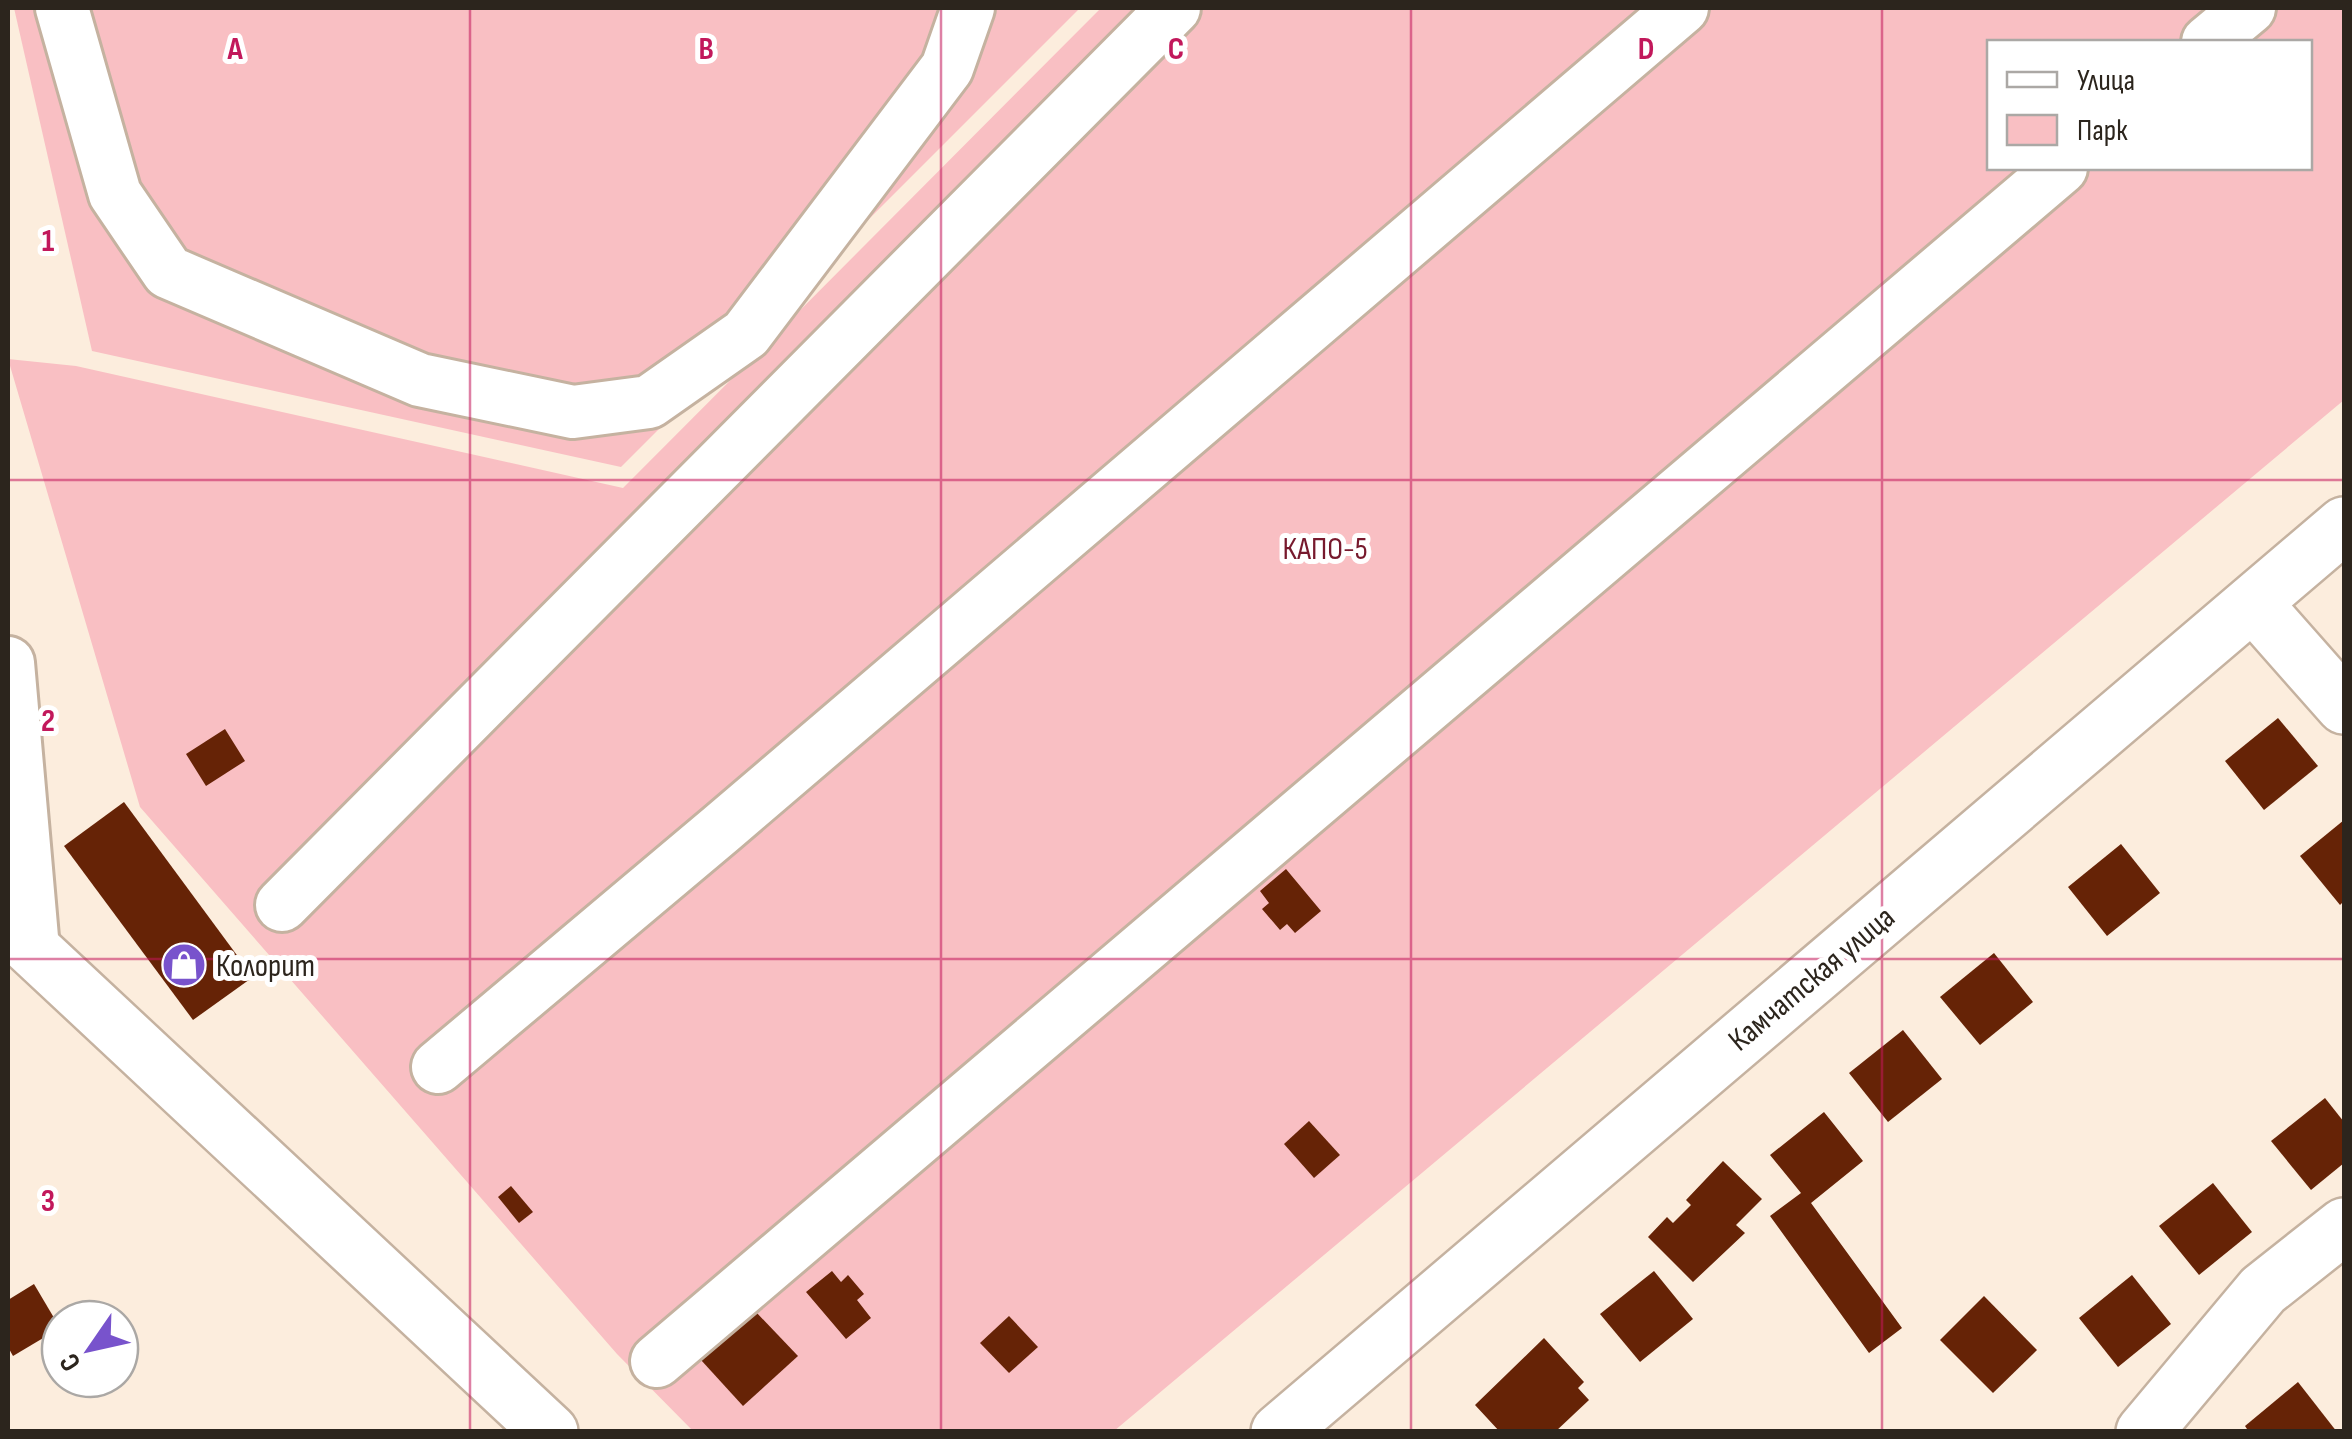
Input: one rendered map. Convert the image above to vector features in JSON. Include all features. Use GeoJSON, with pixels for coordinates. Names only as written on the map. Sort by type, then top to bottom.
{"type":"FeatureCollection","features":[{"type":"Feature","properties":{"kind":"main road","name":"Камчатская улица"},"geometry":{"type":"LineString","coordinates":[[1279,1432],[2344,525]]}},
{"type":"Feature","properties":{"kind":"main road"},"geometry":{"type":"LineString","coordinates":[[2253,603],[2344,706]]}},
{"type":"Feature","properties":{"kind":"main road"},"geometry":{"type":"LineString","coordinates":[[20,938],[550,1432]]}},
{"type":"Feature","properties":{"kind":"main road"},"geometry":{"type":"LineString","coordinates":[[2144,1432],[2263,1290],[2344,1226]]}},
{"type":"Feature","properties":{"kind":"street"},"geometry":{"type":"LineString","coordinates":[[62,8],[115,194],[168,272],[420,380],[573,412],[649,402],[746,334],[947,68],[968,8]]}},
{"type":"Feature","properties":{"kind":"street"},"geometry":{"type":"LineString","coordinates":[[282,906],[1174,8]]}},
{"type":"Feature","properties":{"kind":"street"},"geometry":{"type":"LineString","coordinates":[[438,1067],[1682,8]]}},
{"type":"Feature","properties":{"kind":"street"},"geometry":{"type":"LineString","coordinates":[[2210,40],[2250,8]]}},
{"type":"Feature","properties":{"kind":"street"},"geometry":{"type":"LineString","coordinates":[[657,1360],[2059,170]]}},
{"type":"Feature","properties":{"kind":"street"},"geometry":{"type":"LineString","coordinates":[[8,662],[20,938]]}},
{"type":"Feature","properties":{"kind":"green space"},"geometry":{"type":"Polygon","coordinates":[[[14,8],[1080,8],[621,467],[92,351],[14,8]]]}},
{"type":"Feature","properties":{"kind":"green space","name":"КАПО-5"},"geometry":{"type":"Polygon","coordinates":[[[1101,8],[2344,8],[2344,400],[1114,1431],[693,1431],[617,1354],[140,807],[8,359],[76,366],[623,488],[1101,8]]]}},
{"type":"Feature","properties":{"kind":"building"},"geometry":{"type":"Polygon","coordinates":[[[2278,718],[2318,766],[2264,810],[2225,761],[2278,718]]]}},
{"type":"Feature","properties":{"kind":"building"},"geometry":{"type":"Polygon","coordinates":[[[225,729],[245,761],[206,786],[186,754],[225,729]]]}},
{"type":"Feature","properties":{"kind":"building"},"geometry":{"type":"Polygon","coordinates":[[[124,802],[253,977],[193,1020],[64,846],[124,802]]]}},
{"type":"Feature","properties":{"kind":"building"},"geometry":{"type":"Polygon","coordinates":[[[2344,820],[2344,901],[2340,905],[2300,856],[2344,820]]]}},
{"type":"Feature","properties":{"kind":"building"},"geometry":{"type":"Polygon","coordinates":[[[2121,844],[2160,893],[2107,936],[2068,887],[2121,844]]]}},
{"type":"Feature","properties":{"kind":"building"},"geometry":{"type":"Polygon","coordinates":[[[1286,869],[1321,911],[1295,933],[1287,924],[1280,930],[1262,909],[1269,903],[1260,891],[1286,869]]]}},
{"type":"Feature","properties":{"kind":"building"},"geometry":{"type":"Polygon","coordinates":[[[1994,953],[2033,1002],[1980,1045],[1940,997],[1994,953]]]}},
{"type":"Feature","properties":{"kind":"building"},"geometry":{"type":"Polygon","coordinates":[[[1903,1030],[1942,1079],[1888,1122],[1849,1073],[1903,1030]]]}},
{"type":"Feature","properties":{"kind":"building"},"geometry":{"type":"Polygon","coordinates":[[[2325,1098],[2344,1122],[2344,1163],[2311,1190],[2271,1141],[2325,1098]]]}},
{"type":"Feature","properties":{"kind":"building"},"geometry":{"type":"Polygon","coordinates":[[[1824,1112],[1863,1161],[1811,1203],[1902,1328],[1869,1353],[1770,1216],[1801,1193],[1770,1155],[1824,1112]]]}},
{"type":"Feature","properties":{"kind":"building"},"geometry":{"type":"Polygon","coordinates":[[[1309,1121],[1340,1155],[1314,1178],[1284,1144],[1309,1121]]]}},
{"type":"Feature","properties":{"kind":"building"},"geometry":{"type":"Polygon","coordinates":[[[1723,1161],[1762,1199],[1736,1225],[1745,1233],[1693,1282],[1648,1237],[1667,1217],[1673,1223],[1691,1205],[1686,1200],[1723,1161]]]}},
{"type":"Feature","properties":{"kind":"building"},"geometry":{"type":"Polygon","coordinates":[[[2213,1183],[2252,1232],[2199,1275],[2159,1226],[2213,1183]]]}},
{"type":"Feature","properties":{"kind":"building"},"geometry":{"type":"Polygon","coordinates":[[[511,1186],[533,1212],[519,1223],[498,1197],[511,1186]]]}},
{"type":"Feature","properties":{"kind":"building"},"geometry":{"type":"Polygon","coordinates":[[[832,1271],[841,1282],[848,1275],[864,1294],[857,1300],[871,1318],[846,1339],[806,1292],[832,1271]]]}},
{"type":"Feature","properties":{"kind":"building"},"geometry":{"type":"Polygon","coordinates":[[[1654,1271],[1693,1319],[1640,1362],[1600,1314],[1654,1271]]]}},
{"type":"Feature","properties":{"kind":"building"},"geometry":{"type":"Polygon","coordinates":[[[2132,1275],[2171,1324],[2118,1367],[2079,1318],[2132,1275]]]}},
{"type":"Feature","properties":{"kind":"building"},"geometry":{"type":"Polygon","coordinates":[[[34,1284],[43,1299],[40,1340],[13,1356],[8,1347],[8,1300],[34,1284]]]}},
{"type":"Feature","properties":{"kind":"building"},"geometry":{"type":"Polygon","coordinates":[[[1984,1296],[2037,1350],[1993,1393],[1940,1340],[1984,1296]]]}},
{"type":"Feature","properties":{"kind":"building"},"geometry":{"type":"Polygon","coordinates":[[[755,1311],[798,1356],[743,1406],[701,1360],[755,1311]]]}},
{"type":"Feature","properties":{"kind":"building"},"geometry":{"type":"Polygon","coordinates":[[[1009,1316],[1038,1347],[1009,1373],[980,1343],[1009,1316]]]}},
{"type":"Feature","properties":{"kind":"building"},"geometry":{"type":"Polygon","coordinates":[[[1544,1338],[1584,1382],[1578,1388],[1589,1400],[1555,1432],[1500,1432],[1475,1405],[1544,1338]]]}},
{"type":"Feature","properties":{"kind":"building"},"geometry":{"type":"Polygon","coordinates":[[[2298,1382],[2337,1432],[2249,1432],[2245,1426],[2298,1382]]]}},
{"type":"Feature","properties":{"kind":"place","name":"Колорит"},"geometry":{"type":"Point","coordinates":[184,965]}}]}
